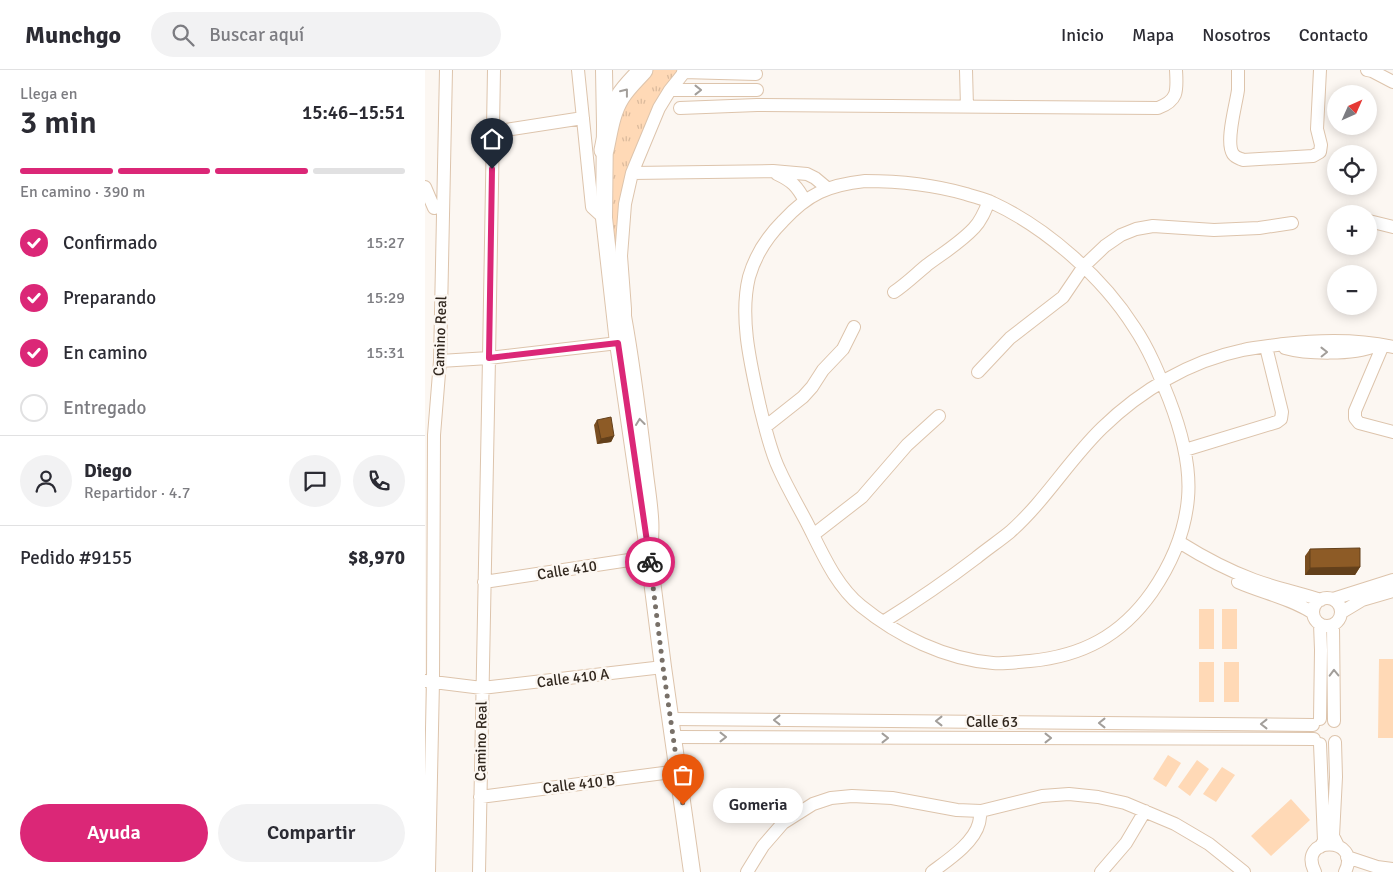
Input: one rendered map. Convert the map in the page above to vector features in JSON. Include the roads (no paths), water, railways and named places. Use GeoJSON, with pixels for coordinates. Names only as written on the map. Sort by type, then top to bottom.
{"type":"FeatureCollection","features":[{"type":"Feature","properties":{"kind":"highway"},"geometry":{"type":"LineString","coordinates":[[604,156],[609,124],[614,109],[620,97],[643,70]]}},
{"type":"Feature","properties":{"kind":"main road"},"geometry":{"type":"LineString","coordinates":[[597,70],[599,124],[604,156]]}},
{"type":"Feature","properties":{"kind":"main road"},"geometry":{"type":"LineString","coordinates":[[604,70],[604,218],[621,319],[618,343],[679,771],[691,872]]}},
{"type":"Feature","properties":{"kind":"street","name":"Camino Real"},"geometry":{"type":"LineString","coordinates":[[429,872],[429,436],[440,362],[434,209],[446,70]]}},
{"type":"Feature","properties":{"kind":"street","name":"Camino Real"},"geometry":{"type":"LineString","coordinates":[[479,872],[493,70]]}},
{"type":"Feature","properties":{"kind":"street"},"geometry":{"type":"LineString","coordinates":[[578,70],[592,207],[604,218]]}},
{"type":"Feature","properties":{"kind":"street"},"geometry":{"type":"LineString","coordinates":[[966,70],[967,107]]}},
{"type":"Feature","properties":{"kind":"street"},"geometry":{"type":"LineString","coordinates":[[680,108],[757,105],[1158,108],[1174,99],[1177,88],[1176,70]]}},
{"type":"Feature","properties":{"kind":"street"},"geometry":{"type":"LineString","coordinates":[[1237,70],[1238,90],[1232,117],[1231,138],[1232,152],[1237,158],[1243,160],[1313,156],[1320,152],[1321,145],[1317,129],[1320,70]]}},
{"type":"Feature","properties":{"kind":"street"},"geometry":{"type":"LineString","coordinates":[[1370,70],[1393,82]]}},
{"type":"Feature","properties":{"kind":"street"},"geometry":{"type":"LineString","coordinates":[[649,557],[652,546],[651,509],[639,413],[621,319],[621,256],[625,204],[632,173],[659,108],[684,71],[757,72],[757,105]]}},
{"type":"Feature","properties":{"kind":"street"},"geometry":{"type":"LineString","coordinates":[[670,90],[757,90]]}},
{"type":"Feature","properties":{"kind":"street"},"geometry":{"type":"LineString","coordinates":[[493,132],[583,118]]}},
{"type":"Feature","properties":{"kind":"street"},"geometry":{"type":"LineString","coordinates":[[632,173],[773,172],[807,174],[827,188]]}},
{"type":"Feature","properties":{"kind":"street"},"geometry":{"type":"LineString","coordinates":[[773,172],[791,180],[805,201]]}},
{"type":"Feature","properties":{"kind":"street"},"geometry":{"type":"LineString","coordinates":[[885,181],[923,184],[955,191],[989,202],[1031,225],[1084,266],[1134,325],[1151,355],[1176,416],[1185,450],[1188,498],[1184,525],[1177,546],[1158,583],[1130,619],[1111,635],[1076,652],[1034,661],[993,663],[957,656],[909,639],[883,622],[859,604],[833,572],[778,467],[765,427],[751,365],[746,297],[749,277],[761,247],[774,230],[805,201],[827,188],[847,183],[885,181]]}},
{"type":"Feature","properties":{"kind":"street"},"geometry":{"type":"LineString","coordinates":[[425,187],[434,209]]}},
{"type":"Feature","properties":{"kind":"street"},"geometry":{"type":"LineString","coordinates":[[894,292],[954,246],[974,228],[989,202]]}},
{"type":"Feature","properties":{"kind":"street"},"geometry":{"type":"LineString","coordinates":[[978,372],[1010,338],[1063,297],[1084,266],[1105,246],[1121,235],[1136,229],[1153,226],[1214,230],[1259,228],[1292,223]]}},
{"type":"Feature","properties":{"kind":"street"},"geometry":{"type":"LineString","coordinates":[[1377,223],[1393,227]]}},
{"type":"Feature","properties":{"kind":"street"},"geometry":{"type":"LineString","coordinates":[[765,427],[803,397],[812,387],[823,370],[843,349],[854,327]]}},
{"type":"Feature","properties":{"kind":"street"},"geometry":{"type":"LineString","coordinates":[[883,622],[923,597],[1009,533],[1034,508],[1102,428],[1151,388],[1204,361],[1243,350],[1301,342],[1327,341],[1384,345],[1355,411],[1355,418],[1359,423],[1393,432]]}},
{"type":"Feature","properties":{"kind":"street"},"geometry":{"type":"LineString","coordinates":[[440,362],[618,343]]}},
{"type":"Feature","properties":{"kind":"street"},"geometry":{"type":"LineString","coordinates":[[1185,450],[1277,422],[1281,419],[1282,412],[1271,346]]}},
{"type":"Feature","properties":{"kind":"street"},"geometry":{"type":"LineString","coordinates":[[813,535],[862,496],[907,445],[939,416]]}},
{"type":"Feature","properties":{"kind":"street"},"geometry":{"type":"LineString","coordinates":[[1177,546],[1248,577],[1327,599],[1339,604],[1342,612]]}},
{"type":"Feature","properties":{"kind":"street"},"geometry":{"type":"LineString","coordinates":[[1177,546],[1200,564],[1254,589],[1304,607],[1317,619],[1329,626],[1339,620],[1342,612],[1362,600],[1393,591]]}},
{"type":"Feature","properties":{"kind":"street","name":"Calle 410"},"geometry":{"type":"LineString","coordinates":[[484,582],[649,557]]}},
{"type":"Feature","properties":{"kind":"street"},"geometry":{"type":"LineString","coordinates":[[1345,872],[1347,857],[1333,836],[1321,776],[1317,742],[1311,732],[1316,722],[1321,658],[1315,605],[1327,599],[1393,580]]}},
{"type":"Feature","properties":{"kind":"street"},"geometry":{"type":"LineString","coordinates":[[1333,625],[1334,721]]}},
{"type":"Feature","properties":{"kind":"street","name":"Calle 410 A"},"geometry":{"type":"LineString","coordinates":[[482,688],[663,667]]}},
{"type":"Feature","properties":{"kind":"street"},"geometry":{"type":"LineString","coordinates":[[429,681],[482,688]]}},
{"type":"Feature","properties":{"kind":"street"},"geometry":{"type":"LineString","coordinates":[[1310,870],[1313,855],[1324,841],[1328,804],[1336,777],[1335,742],[1339,734],[1337,724],[1334,721],[1327,718],[1316,722]]}},
{"type":"Feature","properties":{"kind":"street","name":"Calle 63"},"geometry":{"type":"LineString","coordinates":[[671,719],[1316,722]]}},
{"type":"Feature","properties":{"kind":"street","name":"Calle 63"},"geometry":{"type":"LineString","coordinates":[[674,737],[1317,742]]}},
{"type":"Feature","properties":{"kind":"street"},"geometry":{"type":"LineString","coordinates":[[1317,742],[1327,745],[1335,742]]}},
{"type":"Feature","properties":{"kind":"street","name":"Calle 410 B"},"geometry":{"type":"LineString","coordinates":[[480,797],[679,771]]}},
{"type":"Feature","properties":{"kind":"street"},"geometry":{"type":"LineString","coordinates":[[747,872],[763,846],[783,823],[813,804],[831,798],[852,796],[892,798],[957,810],[981,810],[1043,796],[1069,794],[1098,797],[1125,803],[1175,824],[1209,844],[1244,872]]}},
{"type":"Feature","properties":{"kind":"street"},"geometry":{"type":"LineString","coordinates":[[932,872],[968,843],[979,824],[981,810]]}},
{"type":"Feature","properties":{"kind":"street"},"geometry":{"type":"LineString","coordinates":[[1101,872],[1126,843],[1145,811]]}},
{"type":"Feature","properties":{"kind":"street"},"geometry":{"type":"LineString","coordinates":[[1320,847],[1332,844],[1338,846]]}},
{"type":"Feature","properties":{"kind":"street"},"geometry":{"type":"LineString","coordinates":[[1347,857],[1393,870]]}},
{"type":"Feature","properties":{"kind":"place","name":"Gomeria"},"geometry":{"type":"Point","coordinates":[683,805]}}]}
